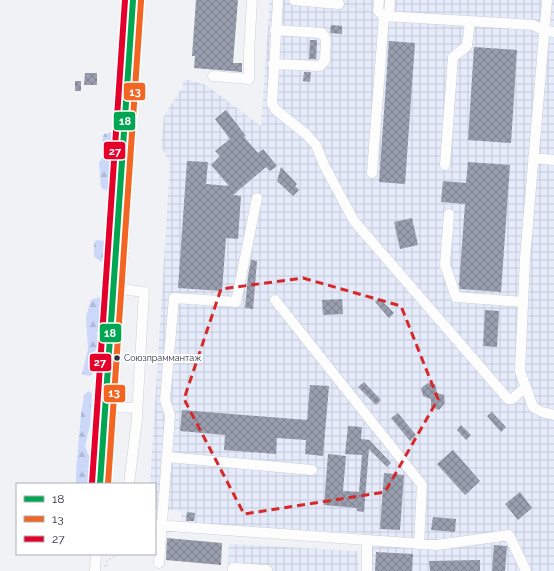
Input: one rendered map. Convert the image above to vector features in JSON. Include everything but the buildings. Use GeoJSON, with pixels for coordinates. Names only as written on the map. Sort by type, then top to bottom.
{"type":"FeatureCollection","features":[{"type":"Feature","properties":{"kind":"street"},"geometry":{"type":"LineString","coordinates":[[100,483],[133,0]]}},
{"type":"Feature","properties":{"kind":"street"},"geometry":{"type":"LineString","coordinates":[[213,76],[249,79],[252,0]]}},
{"type":"Feature","properties":{"kind":"street"},"geometry":{"type":"LineString","coordinates":[[278,0],[273,64],[272,104],[276,110],[306,134],[316,145],[324,165],[354,221],[508,399],[512,399],[526,387]]}},
{"type":"Feature","properties":{"kind":"street"},"geometry":{"type":"LineString","coordinates":[[294,0],[339,4]]}},
{"type":"Feature","properties":{"kind":"street"},"geometry":{"type":"LineString","coordinates":[[378,0],[383,15]]}},
{"type":"Feature","properties":{"kind":"street"},"geometry":{"type":"LineString","coordinates":[[372,173],[383,15],[390,0]]}},
{"type":"Feature","properties":{"kind":"street"},"geometry":{"type":"LineString","coordinates":[[547,0],[549,31],[533,158],[525,258],[520,371],[533,407],[542,412],[554,415]]}},
{"type":"Feature","properties":{"kind":"street"},"geometry":{"type":"LineString","coordinates":[[383,15],[533,25],[549,31]]}},
{"type":"Feature","properties":{"kind":"street"},"geometry":{"type":"LineString","coordinates":[[445,165],[453,57],[467,46],[470,22]]}},
{"type":"Feature","properties":{"kind":"street"},"geometry":{"type":"LineString","coordinates":[[273,64],[320,66],[325,60],[326,40],[322,33],[276,30]]}},
{"type":"Feature","properties":{"kind":"street"},"geometry":{"type":"LineString","coordinates":[[533,158],[554,160]]}},
{"type":"Feature","properties":{"kind":"street"},"geometry":{"type":"LineString","coordinates":[[159,563],[159,526],[170,415],[165,400],[174,298],[236,302],[258,198]]}},
{"type":"Feature","properties":{"kind":"street"},"geometry":{"type":"LineString","coordinates":[[449,214],[445,265],[456,297],[523,302]]}},
{"type":"Feature","properties":{"kind":"street"},"geometry":{"type":"LineString","coordinates":[[114,288],[144,292],[137,419],[129,483]]}},
{"type":"Feature","properties":{"kind":"street"},"geometry":{"type":"LineString","coordinates":[[276,300],[422,485],[419,544]]}},
{"type":"Feature","properties":{"kind":"street"},"geometry":{"type":"LineString","coordinates":[[106,407],[137,408]]}},
{"type":"Feature","properties":{"kind":"street"},"geometry":{"type":"LineString","coordinates":[[167,457],[312,470]]}},
{"type":"Feature","properties":{"kind":"street"},"geometry":{"type":"LineString","coordinates":[[159,526],[437,545],[509,535],[526,571]]}},
{"type":"Feature","properties":{"kind":"street"},"geometry":{"type":"LineString","coordinates":[[367,540],[367,571]]}},
{"type":"Feature","properties":{"kind":"street"},"geometry":{"type":"LineString","coordinates":[[95,571],[96,555]]}},
{"type":"Feature","properties":{"kind":"street"},"geometry":{"type":"LineString","coordinates":[[233,571],[233,568],[267,570]]}},
{"type":"Feature","properties":{"kind":"path"},"geometry":{"type":"LineString","coordinates":[[118,408],[124,302],[127,290],[144,0]]}},
{"type":"Feature","properties":{"kind":"path"},"geometry":{"type":"LineString","coordinates":[[339,4],[383,15]]}},
{"type":"Feature","properties":{"kind":"highlighted area"},"geometry":{"type":"Polygon","coordinates":[[[303,278],[401,306],[438,399],[385,492],[244,514],[184,399],[221,289],[303,278]]]}},
{"type":"Feature","properties":{"kind":"shaded area"},"geometry":{"type":"Polygon","coordinates":[[[270,0],[554,0],[554,571],[363,571],[362,533],[181,524],[182,511],[156,508],[156,483],[150,483],[170,164],[161,146],[164,116],[182,88],[184,79],[206,85],[261,126],[270,0]]]}},
{"type":"Feature","properties":{"kind":"shaded area"},"geometry":{"type":"Polygon","coordinates":[[[229,544],[357,551],[359,571],[228,571],[229,544]]]}},
{"type":"Feature","properties":{"kind":"green space"},"geometry":{"type":"Polygon","coordinates":[[[112,132],[112,143],[108,146],[102,141],[104,134],[112,132]]]}},
{"type":"Feature","properties":{"kind":"green space"},"geometry":{"type":"Polygon","coordinates":[[[104,155],[113,158],[115,169],[108,191],[101,188],[99,163],[104,155]]]}},
{"type":"Feature","properties":{"kind":"green space"},"geometry":{"type":"Polygon","coordinates":[[[97,240],[104,241],[105,253],[102,262],[94,257],[94,243],[97,240]]]}},
{"type":"Feature","properties":{"kind":"green space"},"geometry":{"type":"Polygon","coordinates":[[[99,297],[103,306],[99,314],[104,329],[96,333],[100,336],[99,345],[94,352],[96,358],[96,371],[90,376],[82,374],[88,349],[86,317],[91,300],[99,297]]]}},
{"type":"Feature","properties":{"kind":"green space"},"geometry":{"type":"Polygon","coordinates":[[[88,391],[92,393],[90,425],[85,446],[92,464],[92,483],[76,483],[81,414],[84,396],[88,391]]]}},
{"type":"Feature","properties":{"kind":"transit line","name":"27"},"geometry":{"type":"LineString","coordinates":[[92,483],[125,0]]}},
{"type":"Feature","properties":{"kind":"transit line","name":"18"},"geometry":{"type":"LineString","coordinates":[[100,483],[133,0]]}},
{"type":"Feature","properties":{"kind":"transit line","name":"13"},"geometry":{"type":"LineString","coordinates":[[108,483],[141,1]]}},
{"type":"Feature","properties":{"kind":"place","name":"Союзпраммантаж"},"geometry":{"type":"Point","coordinates":[117,358]}}]}
